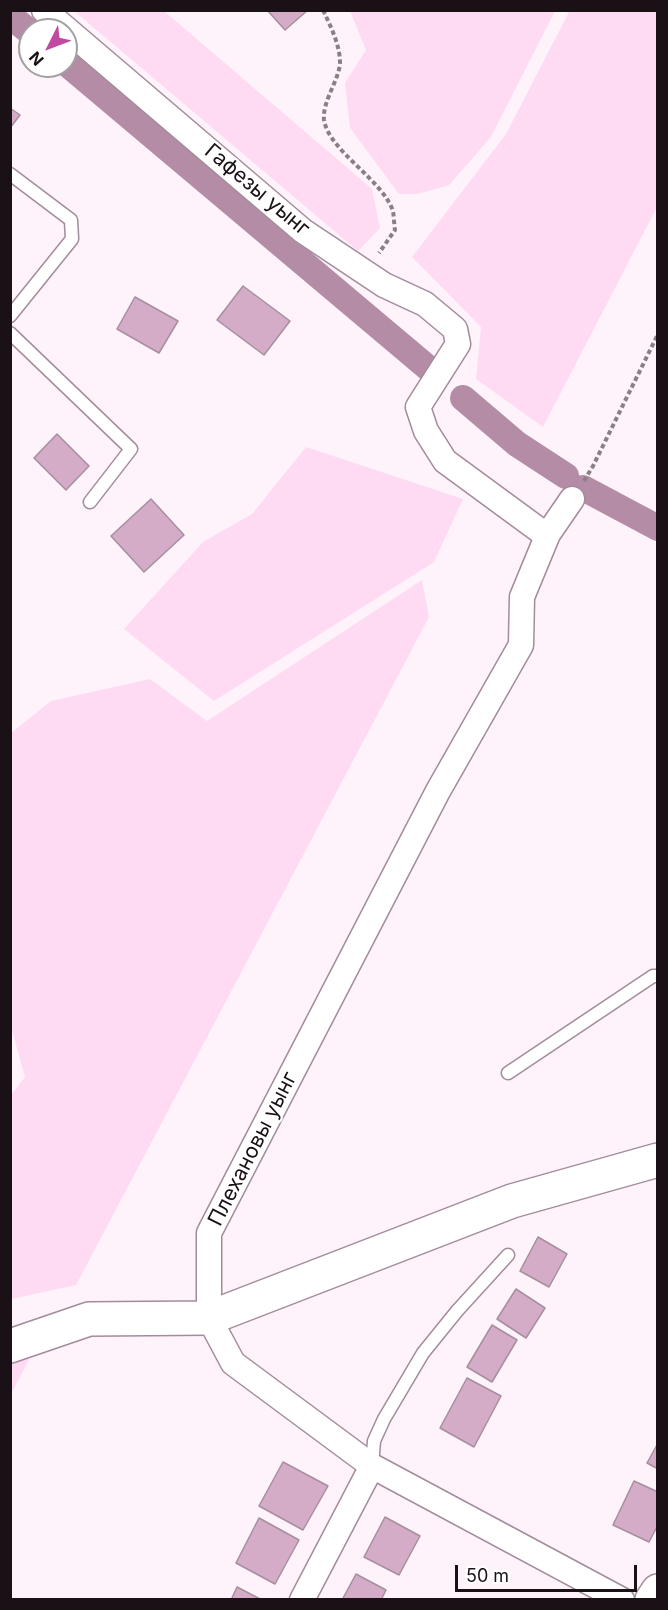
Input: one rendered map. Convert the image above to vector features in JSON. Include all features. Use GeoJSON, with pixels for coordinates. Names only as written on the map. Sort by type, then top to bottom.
{"type":"FeatureCollection","features":[{"type":"Feature","properties":{"kind":"street","name":"Гафезы уынг"},"geometry":{"type":"LineString","coordinates":[[44,10],[303,231],[384,285],[425,304],[455,329],[458,344],[418,407],[426,431],[445,461],[548,534]]}},
{"type":"Feature","properties":{"kind":"street","name":"Плехановы уынг"},"geometry":{"type":"LineString","coordinates":[[572,499],[548,534],[522,597],[521,645],[438,791],[209,1233],[209,1318],[233,1363],[372,1466],[622,1599]]}},
{"type":"Feature","properties":{"kind":"street"},"geometry":{"type":"LineString","coordinates":[[10,1346],[89,1319],[209,1318],[512,1202],[657,1160]]}},
{"type":"Feature","properties":{"kind":"street"},"geometry":{"type":"LineString","coordinates":[[302,1599],[372,1466]]}},
{"type":"Feature","properties":{"kind":"street"},"geometry":{"type":"LineString","coordinates":[[652,1599],[657,1591]]}},
{"type":"Feature","properties":{"kind":"lane"},"geometry":{"type":"LineString","coordinates":[[10,174],[71,220],[72,239],[10,316]]}},
{"type":"Feature","properties":{"kind":"lane"},"geometry":{"type":"LineString","coordinates":[[10,333],[131,449],[90,502]]}},
{"type":"Feature","properties":{"kind":"lane"},"geometry":{"type":"LineString","coordinates":[[508,1073],[656,974]]}},
{"type":"Feature","properties":{"kind":"lane"},"geometry":{"type":"LineString","coordinates":[[372,1466],[374,1441],[384,1419],[423,1353],[457,1311],[508,1255]]}},
{"type":"Feature","properties":{"kind":"path"},"geometry":{"type":"LineString","coordinates":[[323,10],[337,44],[340,65],[331,86],[324,119],[330,134],[378,187],[392,211],[395,230],[379,253],[376,263],[384,285]]}},
{"type":"Feature","properties":{"kind":"path"},"geometry":{"type":"LineString","coordinates":[[593,466],[657,334]]}},
{"type":"Feature","properties":{"kind":"shaded area"},"geometry":{"type":"Polygon","coordinates":[[[570,10],[657,11],[657,207],[543,427],[476,379],[481,327],[412,257],[506,134],[570,10]]]}},
{"type":"Feature","properties":{"kind":"shaded area"},"geometry":{"type":"Polygon","coordinates":[[[74,11],[164,11],[372,189],[380,228],[358,251],[74,11]]]}},
{"type":"Feature","properties":{"kind":"shaded area"},"geometry":{"type":"Polygon","coordinates":[[[350,11],[555,11],[491,137],[449,185],[418,194],[399,194],[350,128],[345,83],[366,50],[350,11]]]}},
{"type":"Feature","properties":{"kind":"shaded area"},"geometry":{"type":"Polygon","coordinates":[[[306,447],[463,499],[434,562],[214,701],[124,629],[203,542],[252,514],[306,447]]]}},
{"type":"Feature","properties":{"kind":"shaded area"},"geometry":{"type":"Polygon","coordinates":[[[422,580],[429,617],[76,1285],[11,1299],[11,1095],[25,1077],[10,1023],[11,733],[51,701],[150,679],[207,721],[422,580]]]}},
{"type":"Feature","properties":{"kind":"shaded area"},"geometry":{"type":"Polygon","coordinates":[[[31,1356],[11,1394],[11,1362],[31,1356]]]}},
{"type":"Feature","properties":{"kind":"building"},"geometry":{"type":"Polygon","coordinates":[[[267,10],[308,10],[285,30],[267,10]]]}},
{"type":"Feature","properties":{"kind":"building"},"geometry":{"type":"Polygon","coordinates":[[[10,108],[20,115],[10,128],[10,108]]]}},
{"type":"Feature","properties":{"kind":"building"},"geometry":{"type":"Polygon","coordinates":[[[243,286],[290,321],[264,355],[217,320],[243,286]]]}},
{"type":"Feature","properties":{"kind":"building"},"geometry":{"type":"Polygon","coordinates":[[[135,297],[178,321],[159,353],[117,329],[135,297]]]}},
{"type":"Feature","properties":{"kind":"building"},"geometry":{"type":"Polygon","coordinates":[[[57,434],[89,466],[66,490],[34,458],[57,434]]]}},
{"type":"Feature","properties":{"kind":"building"},"geometry":{"type":"Polygon","coordinates":[[[151,499],[184,535],[144,572],[111,536],[151,499]]]}},
{"type":"Feature","properties":{"kind":"building"},"geometry":{"type":"Polygon","coordinates":[[[538,1237],[567,1254],[549,1287],[520,1271],[538,1237]]]}},
{"type":"Feature","properties":{"kind":"building"},"geometry":{"type":"Polygon","coordinates":[[[516,1289],[545,1308],[526,1338],[497,1319],[516,1289]]]}},
{"type":"Feature","properties":{"kind":"building"},"geometry":{"type":"Polygon","coordinates":[[[492,1325],[517,1340],[492,1382],[467,1367],[492,1325]]]}},
{"type":"Feature","properties":{"kind":"building"},"geometry":{"type":"Polygon","coordinates":[[[467,1378],[501,1396],[474,1447],[440,1428],[467,1378]]]}},
{"type":"Feature","properties":{"kind":"building"},"geometry":{"type":"Polygon","coordinates":[[[658,1443],[658,1469],[647,1463],[658,1443]]]}},
{"type":"Feature","properties":{"kind":"building"},"geometry":{"type":"Polygon","coordinates":[[[283,1462],[328,1486],[303,1530],[259,1506],[283,1462]]]}},
{"type":"Feature","properties":{"kind":"building"},"geometry":{"type":"Polygon","coordinates":[[[634,1481],[658,1492],[658,1525],[649,1542],[613,1525],[634,1481]]]}},
{"type":"Feature","properties":{"kind":"building"},"geometry":{"type":"Polygon","coordinates":[[[385,1517],[420,1536],[399,1575],[364,1557],[385,1517]]]}},
{"type":"Feature","properties":{"kind":"building"},"geometry":{"type":"Polygon","coordinates":[[[259,1518],[299,1540],[275,1584],[236,1563],[259,1518]]]}},
{"type":"Feature","properties":{"kind":"building"},"geometry":{"type":"Polygon","coordinates":[[[356,1574],[386,1590],[381,1600],[342,1600],[356,1574]]]}},
{"type":"Feature","properties":{"kind":"building"},"geometry":{"type":"Polygon","coordinates":[[[237,1587],[262,1600],[231,1600],[237,1587]]]}},
{"type":"Feature","properties":{"kind":"waterway"},"geometry":{"type":"LineString","coordinates":[[10,16],[18,22]]}},
{"type":"Feature","properties":{"kind":"waterway"},"geometry":{"type":"LineString","coordinates":[[78,73],[434,373]]}},
{"type":"Feature","properties":{"kind":"waterway"},"geometry":{"type":"LineString","coordinates":[[463,398],[517,444],[566,476]]}},
{"type":"Feature","properties":{"kind":"waterway"},"geometry":{"type":"LineString","coordinates":[[583,488],[658,528]]}}]}
